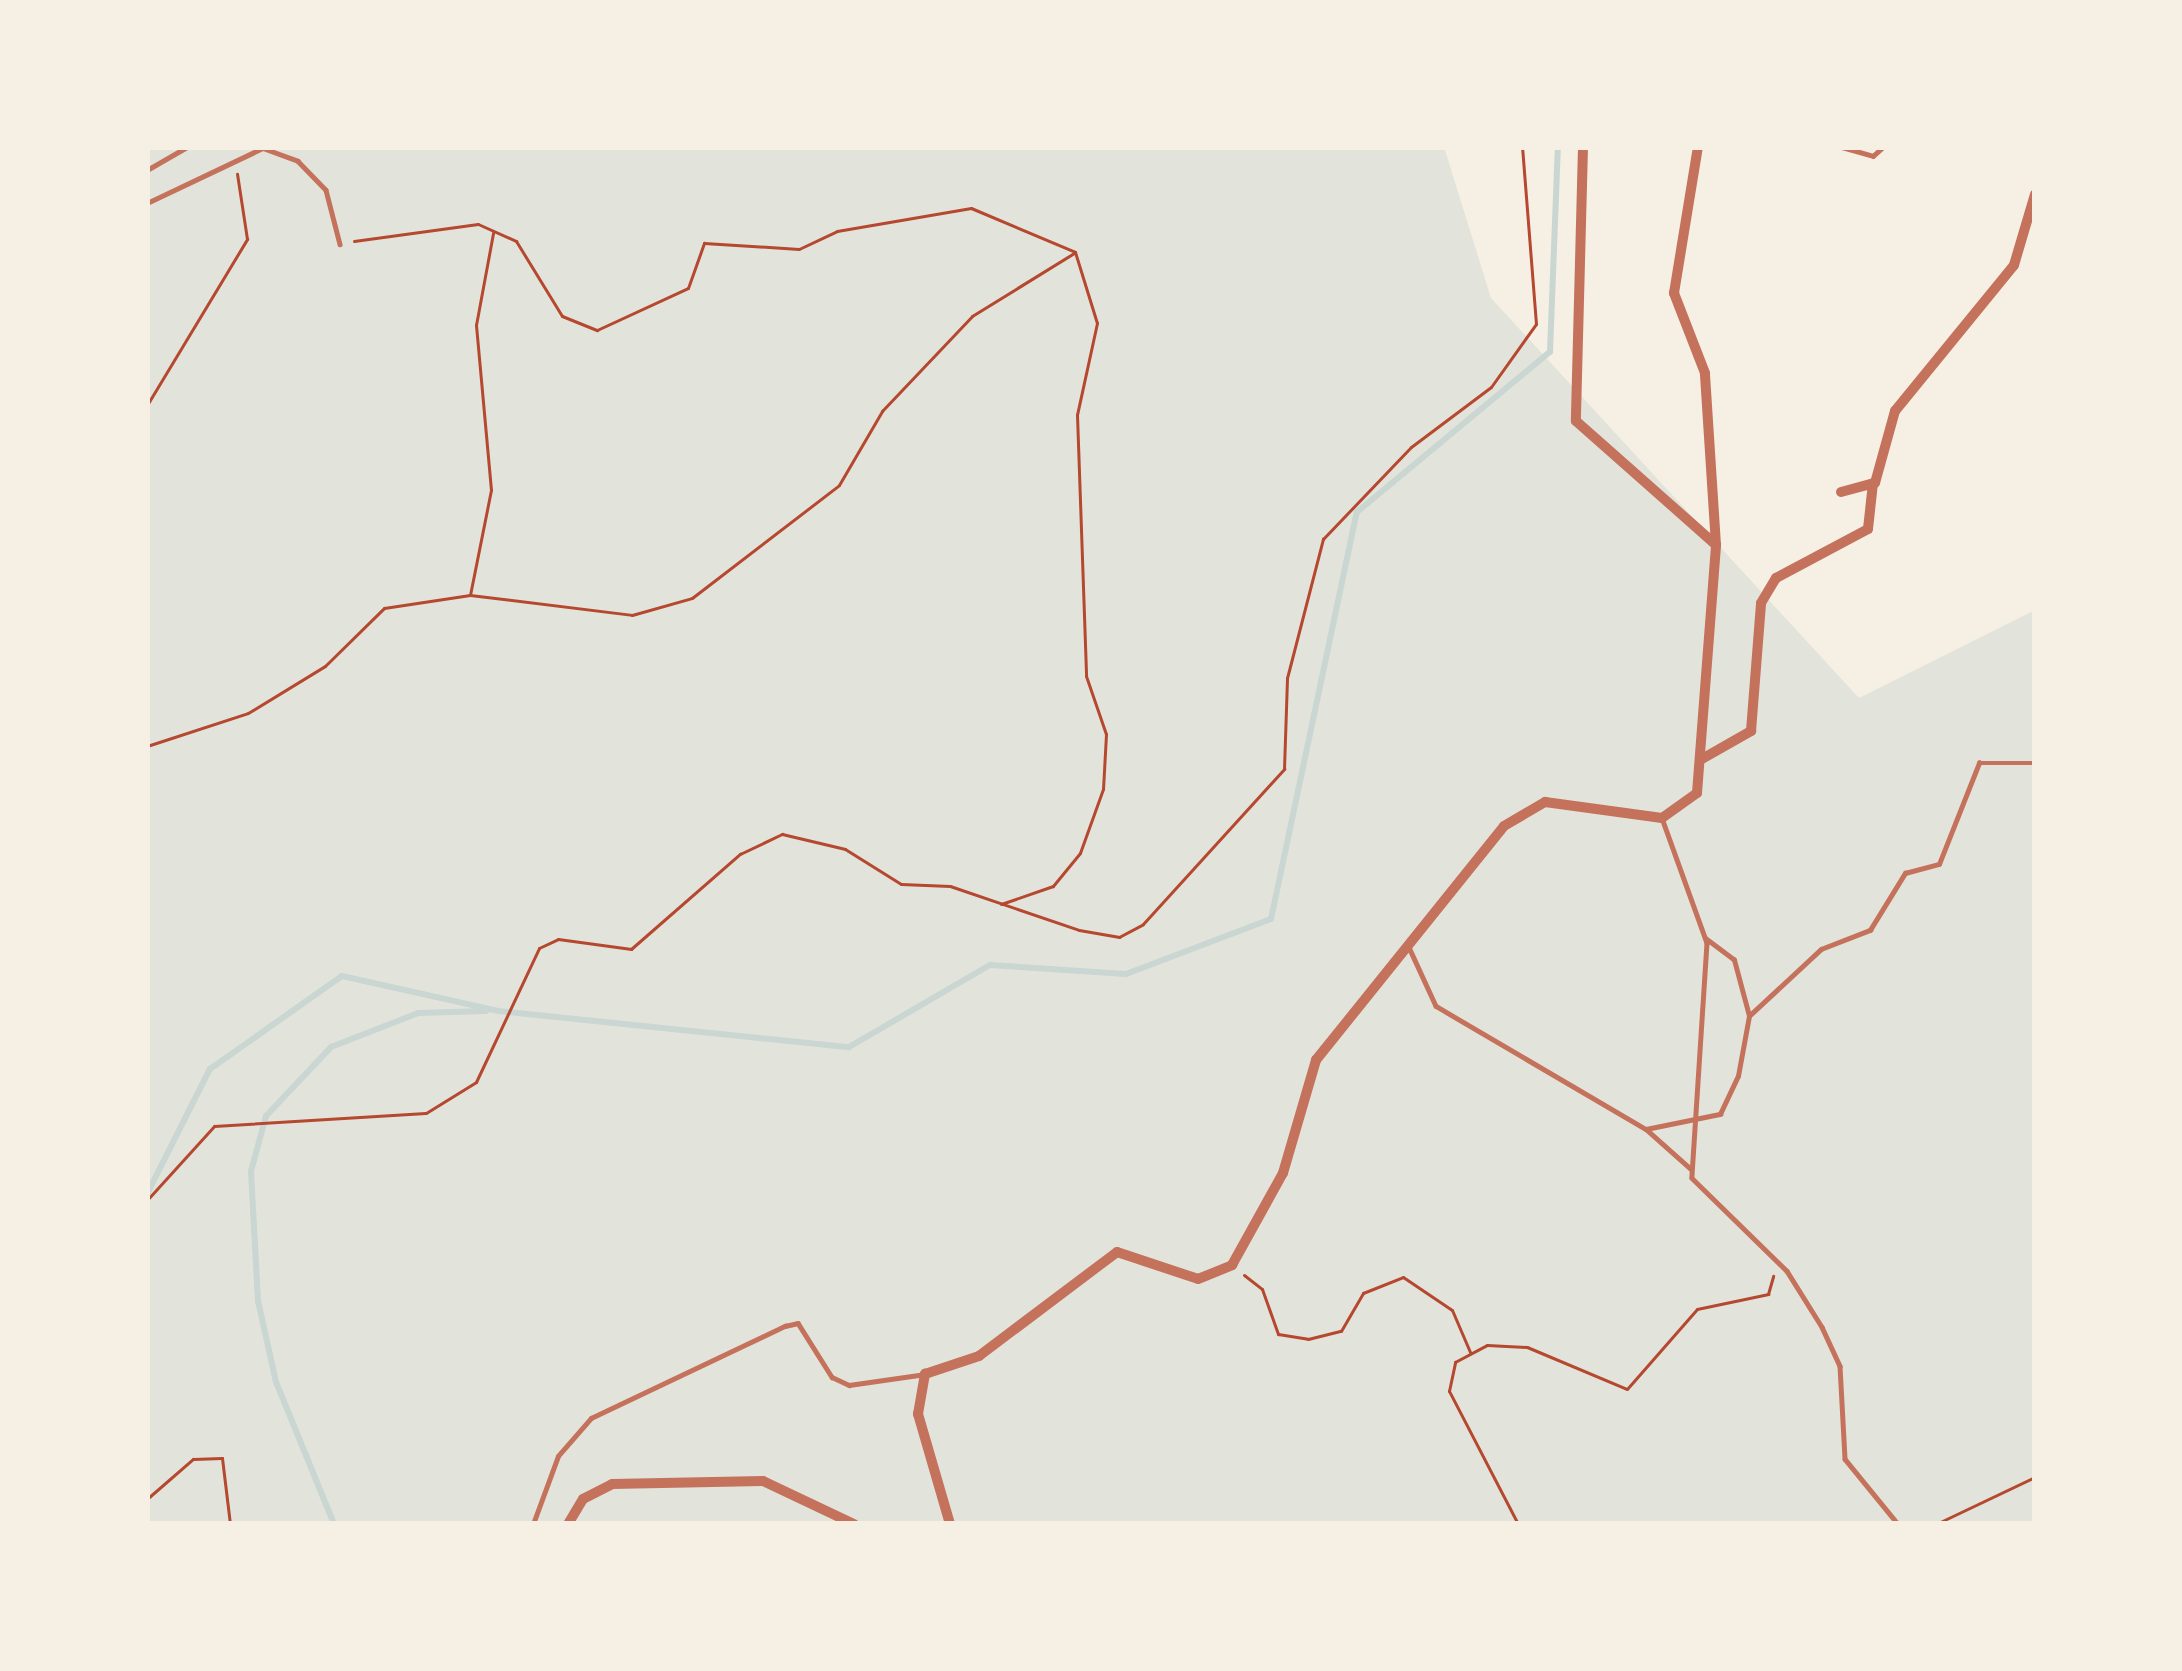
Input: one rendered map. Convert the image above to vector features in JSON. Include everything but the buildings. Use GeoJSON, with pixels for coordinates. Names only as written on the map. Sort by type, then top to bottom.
{"type":"FeatureCollection","features":[{"type":"Feature","properties":{"kind":"street"},"geometry":{"type":"LineString","coordinates":[[1583,147],[1576,421],[1716,545]]}},
{"type":"Feature","properties":{"kind":"street"},"geometry":{"type":"LineString","coordinates":[[950,1524],[918,1414],[925,1374],[979,1356],[1118,1252],[1198,1279],[1232,1265],[1282,1172],[1316,1060],[1504,826],[1545,802],[1662,818],[1697,793],[1716,545],[1705,373],[1674,293],[1698,147]]}},
{"type":"Feature","properties":{"kind":"street"},"geometry":{"type":"LineString","coordinates":[[1700,760],[1751,731],[1761,603],[1776,578],[1868,529],[1873,483],[1895,411],[2014,265],[2035,194]]}},
{"type":"Feature","properties":{"kind":"street"},"geometry":{"type":"LineString","coordinates":[[1841,492],[1873,483]]}},
{"type":"Feature","properties":{"kind":"street"},"geometry":{"type":"LineString","coordinates":[[568,1524],[583,1499],[613,1484],[763,1481],[854,1524]]}},
{"type":"Feature","properties":{"kind":"lane"},"geometry":{"type":"LineString","coordinates":[[147,170],[187,147]]}},
{"type":"Feature","properties":{"kind":"lane"},"geometry":{"type":"LineString","coordinates":[[1842,147],[1873,156],[1883,147]]}},
{"type":"Feature","properties":{"kind":"lane"},"geometry":{"type":"LineString","coordinates":[[147,203],[263,148],[298,161],[326,190],[340,244]]}},
{"type":"Feature","properties":{"kind":"lane"},"geometry":{"type":"LineString","coordinates":[[1646,1129],[1695,1125],[1720,1114],[1749,1016],[1821,949],[1870,930],[1905,873],[1940,864],[1979,763],[2035,763]]}},
{"type":"Feature","properties":{"kind":"lane"},"geometry":{"type":"LineString","coordinates":[[1662,818],[1705,938],[1695,1125],[1694,1171],[1699,1195],[1777,1261],[1840,1366],[1845,1459],[1898,1524]]}},
{"type":"Feature","properties":{"kind":"lane"},"geometry":{"type":"LineString","coordinates":[[1705,938],[1734,960],[1749,1016]]}},
{"type":"Feature","properties":{"kind":"lane"},"geometry":{"type":"LineString","coordinates":[[1408,945],[1436,1006],[1483,1041],[1523,1048],[1570,1078],[1597,1110],[1646,1129],[1694,1171]]}},
{"type":"Feature","properties":{"kind":"lane"},"geometry":{"type":"LineString","coordinates":[[533,1524],[557,1456],[591,1418],[785,1326],[798,1323],[832,1377],[849,1384],[925,1374]]}},
{"type":"Feature","properties":{"kind":"path"},"geometry":{"type":"LineString","coordinates":[[147,1200],[214,1126],[426,1113],[476,1082],[539,948],[558,939],[631,949],[740,854],[782,834],[845,849],[902,884],[950,886],[998,905],[1119,937],[1143,924],[1284,769],[1287,678],[1323,539],[1411,447],[1491,387],[1536,324],[1522,147]]}},
{"type":"Feature","properties":{"kind":"path"},"geometry":{"type":"LineString","coordinates":[[147,405],[247,239],[234,161]]}},
{"type":"Feature","properties":{"kind":"path"},"geometry":{"type":"LineString","coordinates":[[340,244],[423,227],[493,231],[516,241],[562,316],[597,330],[688,288],[704,244],[799,249],[837,231],[971,208],[1075,251]]}},
{"type":"Feature","properties":{"kind":"path"},"geometry":{"type":"LineString","coordinates":[[470,595],[490,490],[476,325],[493,231]]}},
{"type":"Feature","properties":{"kind":"path"},"geometry":{"type":"LineString","coordinates":[[998,905],[1053,886],[1080,854],[1103,789],[1106,734],[1086,676],[1077,415],[1097,323],[1075,251]]}},
{"type":"Feature","properties":{"kind":"path"},"geometry":{"type":"LineString","coordinates":[[147,746],[248,713],[325,666],[384,608],[470,595],[632,616],[692,598],[839,484],[882,411],[972,316],[1075,251]]}},
{"type":"Feature","properties":{"kind":"path"},"geometry":{"type":"LineString","coordinates":[[1518,1524],[1449,1391],[1455,1362],[1471,1354],[1561,1355],[1627,1389],[1697,1309],[1768,1294],[1777,1261]]}},
{"type":"Feature","properties":{"kind":"path"},"geometry":{"type":"LineString","coordinates":[[1232,1265],[1262,1289],[1278,1334],[1341,1331],[1364,1293],[1403,1277],[1451,1310],[1471,1354]]}},
{"type":"Feature","properties":{"kind":"path"},"geometry":{"type":"LineString","coordinates":[[148,1498],[193,1459],[222,1459],[230,1524]]}},
{"type":"Feature","properties":{"kind":"path"},"geometry":{"type":"LineString","coordinates":[[1936,1524],[2035,1477]]}},
{"type":"Feature","properties":{"kind":"shaded area"},"geometry":{"type":"Polygon","coordinates":[[[147,147],[1444,147],[1491,298],[1859,698],[2035,610],[2035,1524],[147,1524],[147,147]]]}},
{"type":"Feature","properties":{"kind":"waterway"},"geometry":{"type":"LineString","coordinates":[[147,1194],[210,1069],[342,976],[498,1011],[849,1047],[990,965],[1126,974],[1271,919],[1357,512],[1550,352],[1558,147]]}},
{"type":"Feature","properties":{"kind":"waterway"},"geometry":{"type":"LineString","coordinates":[[334,1524],[276,1382],[258,1301],[251,1171],[266,1116],[331,1047],[418,1013],[486,1011]]}}]}
